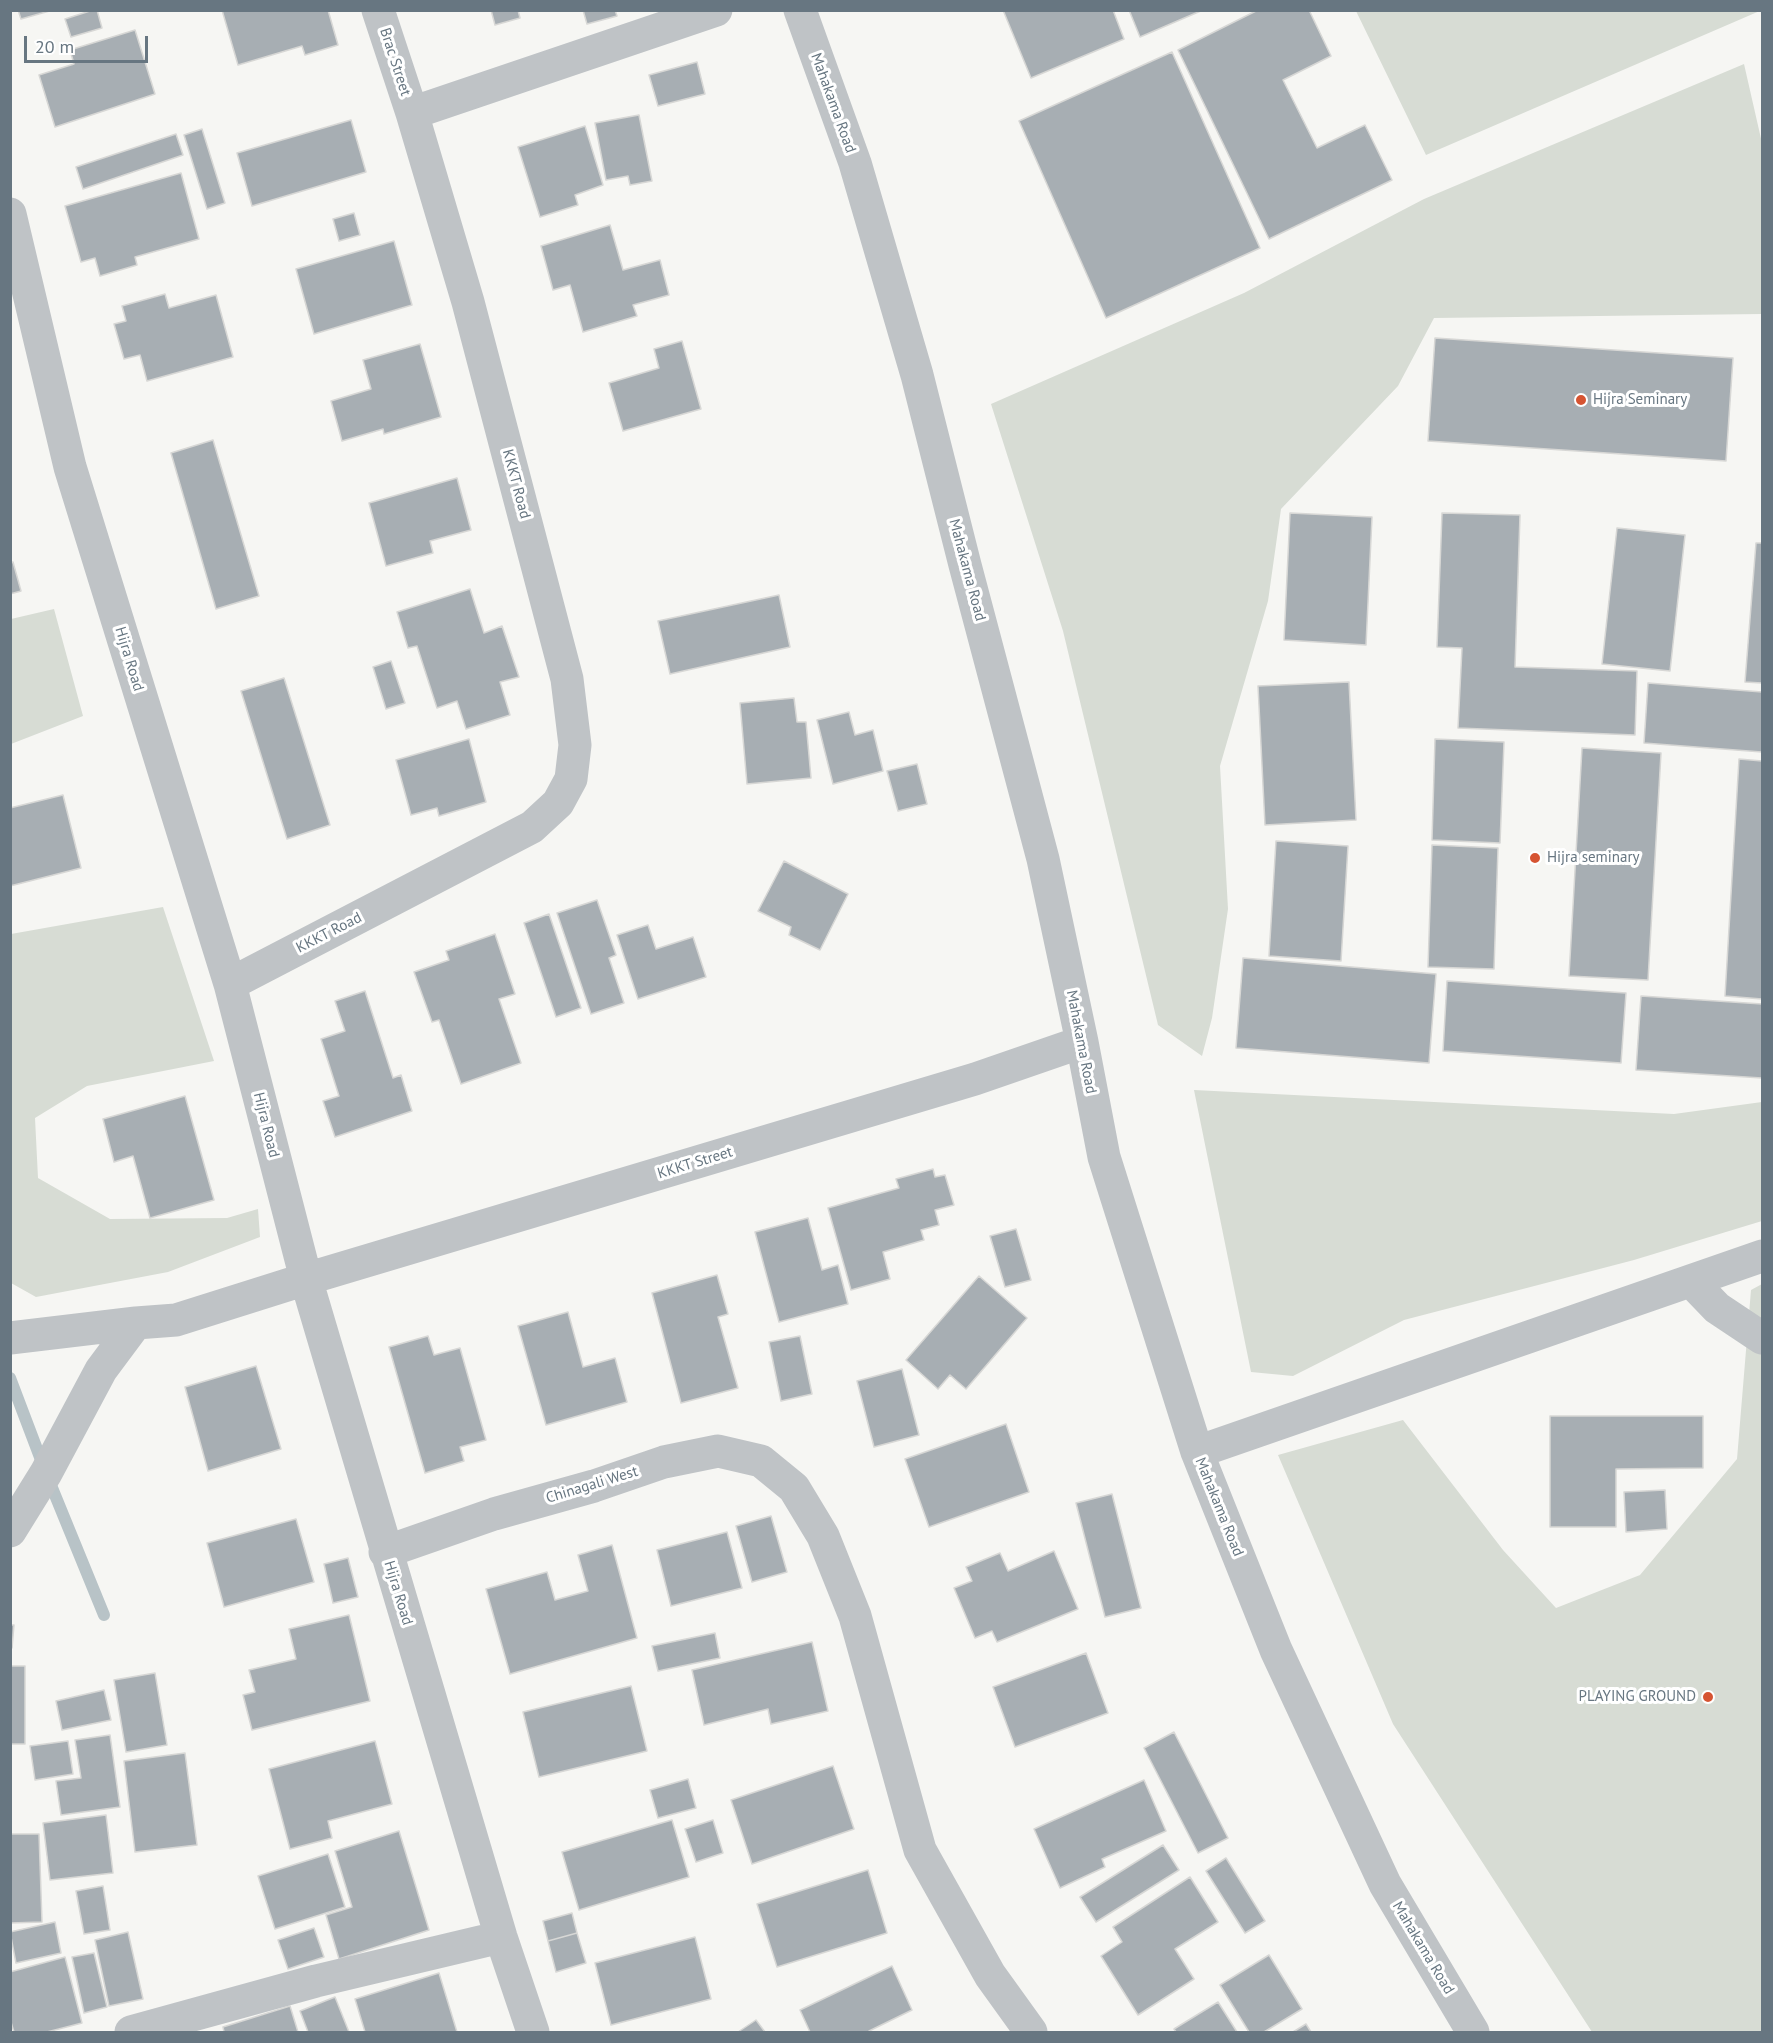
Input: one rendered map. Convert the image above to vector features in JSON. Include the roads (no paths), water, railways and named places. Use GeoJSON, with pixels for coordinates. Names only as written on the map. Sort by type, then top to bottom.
{"type":"FeatureCollection","features":[{"type":"Feature","properties":{"kind":"street","name":"Brac Street"},"geometry":{"type":"LineString","coordinates":[[378,10],[412,113]]}},
{"type":"Feature","properties":{"kind":"street"},"geometry":{"type":"LineString","coordinates":[[412,113],[716,10]]}},
{"type":"Feature","properties":{"kind":"street","name":"Mahakama Road"},"geometry":{"type":"LineString","coordinates":[[800,10],[855,163],[917,375],[1043,859],[1104,1158],[1197,1452],[1276,1650],[1385,1884],[1473,2032]]}},
{"type":"Feature","properties":{"kind":"street","name":"KKKT Road"},"geometry":{"type":"LineString","coordinates":[[230,984],[532,827],[558,802],[572,779],[575,745],[567,679],[468,302],[412,113]]}},
{"type":"Feature","properties":{"kind":"street","name":"Hijra Road"},"geometry":{"type":"LineString","coordinates":[[10,214],[70,467],[230,984],[306,1279],[385,1552],[501,1937],[533,2032]]}},
{"type":"Feature","properties":{"kind":"street","name":"KKKT Street"},"geometry":{"type":"LineString","coordinates":[[10,1338],[176,1320],[306,1279],[964,1083],[1082,1042]]}},
{"type":"Feature","properties":{"kind":"street"},"geometry":{"type":"LineString","coordinates":[[1197,1452],[1762,1256]]}},
{"type":"Feature","properties":{"kind":"street"},"geometry":{"type":"LineString","coordinates":[[1691,1281],[1717,1308],[1762,1338]]}},
{"type":"Feature","properties":{"kind":"street"},"geometry":{"type":"LineString","coordinates":[[10,1531],[46,1473],[101,1370],[136,1323]]}},
{"type":"Feature","properties":{"kind":"street","name":"Chinagali West"},"geometry":{"type":"LineString","coordinates":[[385,1552],[494,1514],[594,1486],[664,1462],[718,1451],[760,1461],[794,1488],[823,1536],[855,1616],[920,1850],[990,1975],[1031,2032]]}},
{"type":"Feature","properties":{"kind":"street"},"geometry":{"type":"LineString","coordinates":[[131,2032],[316,1982],[501,1937]]}},
{"type":"Feature","properties":{"kind":"waterway"},"geometry":{"type":"LineString","coordinates":[[10,1378],[104,1615]]}},
{"type":"Feature","properties":{"kind":"place","name":"Hijra Seminary"},"geometry":{"type":"Point","coordinates":[1581,400]}},
{"type":"Feature","properties":{"kind":"place","name":"Hijra seminary"},"geometry":{"type":"Point","coordinates":[1535,858]}},
{"type":"Feature","properties":{"kind":"place","name":"PLAYING GROUND"},"geometry":{"type":"Point","coordinates":[1708,1697]}}]}
